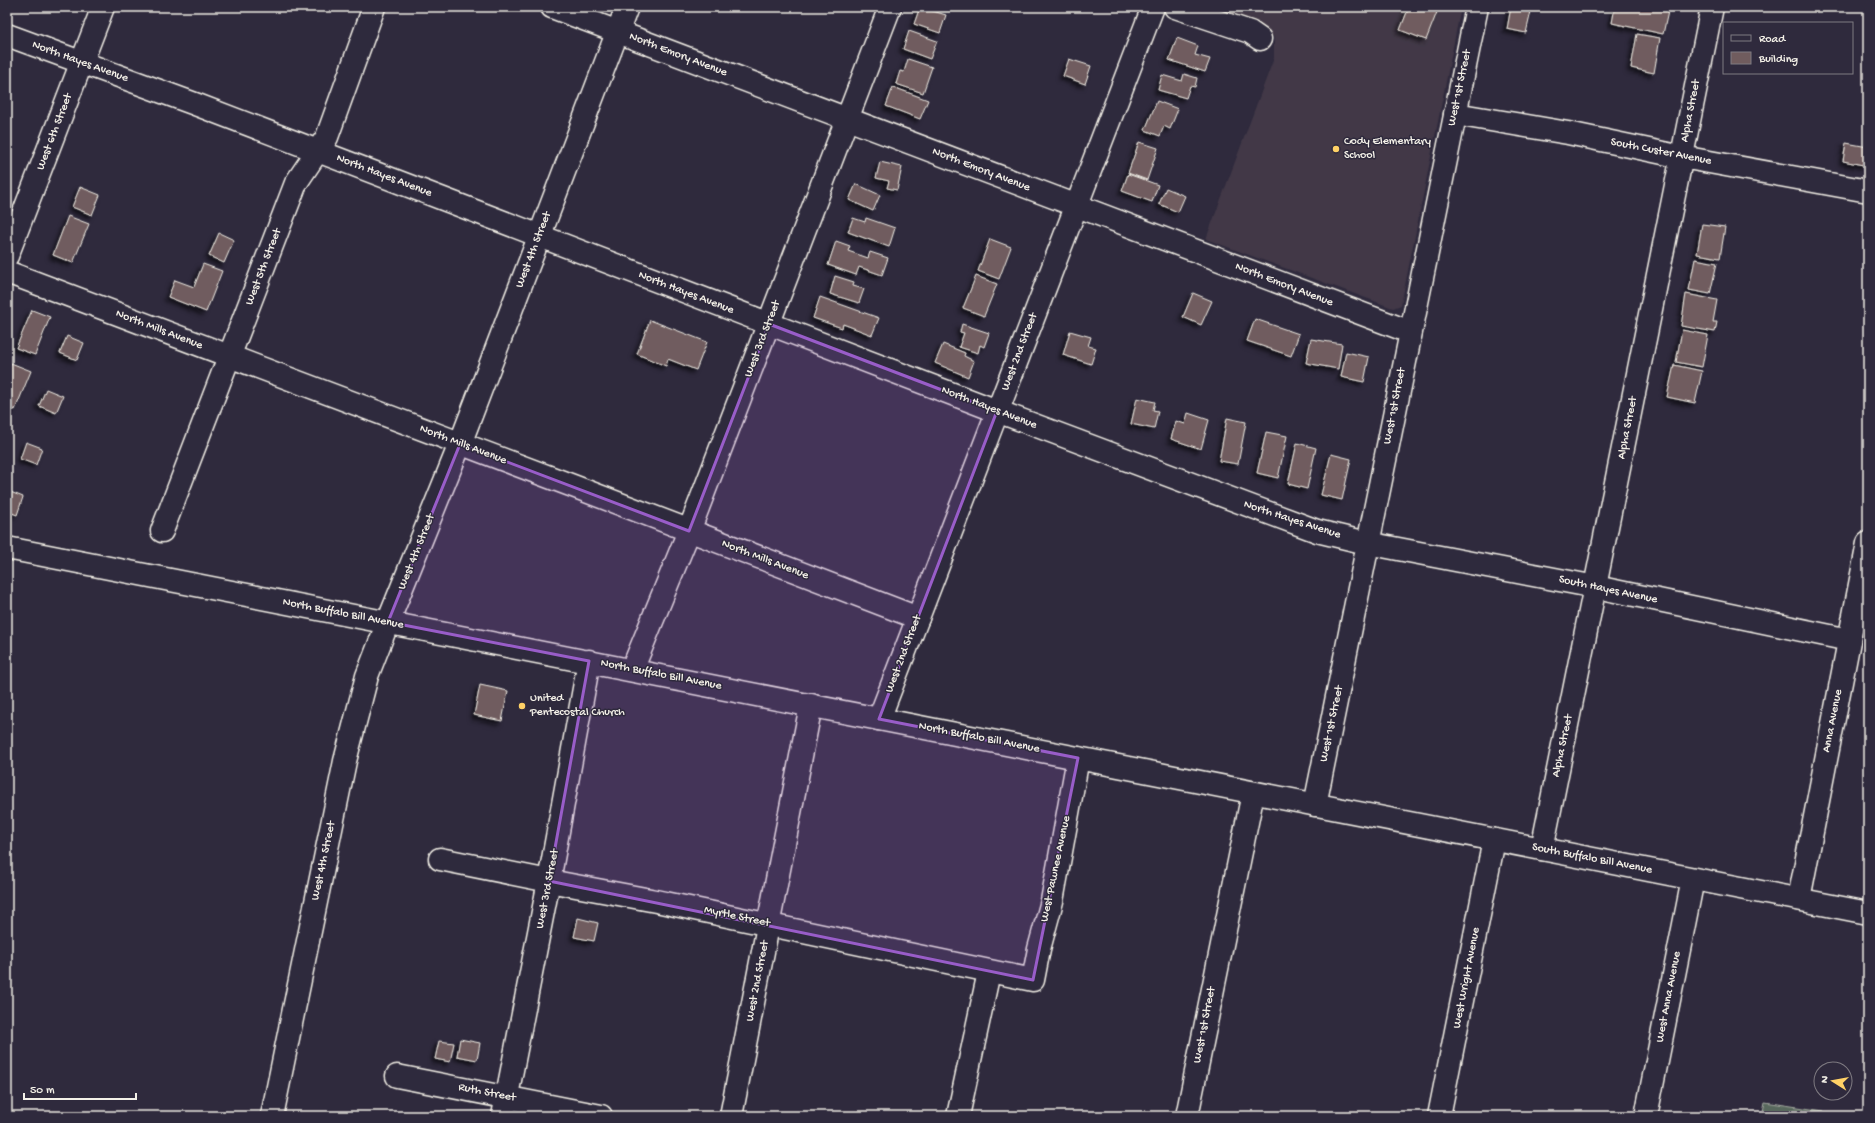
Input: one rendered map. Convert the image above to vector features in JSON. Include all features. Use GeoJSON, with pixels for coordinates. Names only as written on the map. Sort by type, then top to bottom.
{"type":"FeatureCollection","features":[{"type":"Feature","properties":{"kind":"street","name":"West 6th Street"},"geometry":{"type":"LineString","coordinates":[[7,256],[103,7]]}},
{"type":"Feature","properties":{"kind":"street","name":"West 5th Street"},"geometry":{"type":"LineString","coordinates":[[162,531],[296,183],[327,136],[374,7]]}},
{"type":"Feature","properties":{"kind":"street","name":"North Emory Avenue"},"geometry":{"type":"LineString","coordinates":[[552,7],[1410,332]]}},
{"type":"Feature","properties":{"kind":"street","name":"West 4th Street"},"geometry":{"type":"LineString","coordinates":[[272,1116],[345,761],[367,676],[460,444],[626,7]]}},
{"type":"Feature","properties":{"kind":"street","name":"West 3rd Street"},"geometry":{"type":"LineString","coordinates":[[632,670],[689,531],[890,7]]}},
{"type":"Feature","properties":{"kind":"street","name":"West 2nd Street"},"geometry":{"type":"LineString","coordinates":[[879,719],[1152,7]]}},
{"type":"Feature","properties":{"kind":"street"},"geometry":{"type":"LineString","coordinates":[[1175,7],[1250,32],[1260,39]]}},
{"type":"Feature","properties":{"kind":"street","name":"West 1st Street"},"geometry":{"type":"LineString","coordinates":[[1315,805],[1477,7]]}},
{"type":"Feature","properties":{"kind":"street","name":"Alpha Street"},"geometry":{"type":"LineString","coordinates":[[1542,849],[1712,7]]}},
{"type":"Feature","properties":{"kind":"street","name":"North Hayes Avenue"},"geometry":{"type":"LineString","coordinates":[[7,35],[194,104],[997,412],[1317,531],[1367,543]]}},
{"type":"Feature","properties":{"kind":"street","name":"South Custer Avenue"},"geometry":{"type":"LineString","coordinates":[[1455,114],[1568,133],[1682,157],[1868,191]]}},
{"type":"Feature","properties":{"kind":"street","name":"North Mills Avenue"},"geometry":{"type":"LineString","coordinates":[[7,272],[918,618]]}},
{"type":"Feature","properties":{"kind":"street","name":"South Hayes Avenue"},"geometry":{"type":"LineString","coordinates":[[1367,543],[1596,587],[1849,640]]}},
{"type":"Feature","properties":{"kind":"street","name":"Anna Avenue"},"geometry":{"type":"LineString","coordinates":[[1799,900],[1868,543]]}},
{"type":"Feature","properties":{"kind":"street","name":"North Buffalo Bill Avenue"},"geometry":{"type":"LineString","coordinates":[[16,550],[588,661],[1315,805]]}},
{"type":"Feature","properties":{"kind":"street","name":"West 3rd Street"},"geometry":{"type":"LineString","coordinates":[[505,1107],[550,881],[588,661]]}},
{"type":"Feature","properties":{"kind":"street","name":"West 2nd Street"},"geometry":{"type":"LineString","coordinates":[[731,1116],[811,705]]}},
{"type":"Feature","properties":{"kind":"street","name":"West Pawnee Avenue"},"geometry":{"type":"LineString","coordinates":[[1033,980],[1039,949],[1052,901],[1078,758]]}},
{"type":"Feature","properties":{"kind":"street","name":"West 1st Street"},"geometry":{"type":"LineString","coordinates":[[1187,1116],[1253,793]]}},
{"type":"Feature","properties":{"kind":"street","name":"South Buffalo Bill Avenue"},"geometry":{"type":"LineString","coordinates":[[1315,805],[1868,913]]}},
{"type":"Feature","properties":{"kind":"street","name":"West Wright Avenue"},"geometry":{"type":"LineString","coordinates":[[1439,1116],[1494,840]]}},
{"type":"Feature","properties":{"kind":"street","name":"Myrtle Street"},"geometry":{"type":"LineString","coordinates":[[440,859],[769,924],[988,972],[1033,980]]}},
{"type":"Feature","properties":{"kind":"street","name":"West Anna Avenue"},"geometry":{"type":"LineString","coordinates":[[1646,1116],[1693,879]]}},
{"type":"Feature","properties":{"kind":"street"},"geometry":{"type":"LineString","coordinates":[[958,1116],[988,972]]}},
{"type":"Feature","properties":{"kind":"street","name":"Ruth Street"},"geometry":{"type":"LineString","coordinates":[[397,1076],[505,1107],[602,1116]]}},
{"type":"Feature","properties":{"kind":"highlighted area"},"geometry":{"type":"Polygon","coordinates":[[[769,324],[997,411],[879,719],[1078,758],[1033,980],[549,881],[589,661],[388,622],[460,444],[689,531],[769,324]]]}},
{"type":"Feature","properties":{"kind":"shaded area","name":"Cody Elementary School"},"geometry":{"type":"Polygon","coordinates":[[[1206,7],[1461,7],[1401,305],[1393,308],[1206,239],[1274,58],[1274,37],[1265,28],[1206,7]]]}},
{"type":"Feature","properties":{"kind":"green space"},"geometry":{"type":"Polygon","coordinates":[[[1765,1102],[1824,1111],[1823,1116],[1762,1116],[1765,1102]]]}},
{"type":"Feature","properties":{"kind":"building"},"geometry":{"type":"Polygon","coordinates":[[[920,7],[946,15],[940,33],[914,24],[920,7]]]}},
{"type":"Feature","properties":{"kind":"building"},"geometry":{"type":"Polygon","coordinates":[[[1409,7],[1439,7],[1426,40],[1400,30],[1409,7]]]}},
{"type":"Feature","properties":{"kind":"building"},"geometry":{"type":"Polygon","coordinates":[[[1511,7],[1532,7],[1526,33],[1507,29],[1511,7]]]}},
{"type":"Feature","properties":{"kind":"building"},"geometry":{"type":"Polygon","coordinates":[[[1615,7],[1669,7],[1663,34],[1612,23],[1615,7]]]}},
{"type":"Feature","properties":{"kind":"building"},"geometry":{"type":"Polygon","coordinates":[[[909,31],[937,41],[930,59],[903,49],[909,31]]]}},
{"type":"Feature","properties":{"kind":"building"},"geometry":{"type":"Polygon","coordinates":[[[1637,34],[1660,38],[1654,73],[1631,68],[1637,34]]]}},
{"type":"Feature","properties":{"kind":"building"},"geometry":{"type":"Polygon","coordinates":[[[1177,38],[1198,46],[1195,55],[1210,59],[1205,72],[1169,60],[1177,38]]]}},
{"type":"Feature","properties":{"kind":"building"},"geometry":{"type":"Polygon","coordinates":[[[908,59],[932,67],[923,93],[896,84],[900,71],[904,72],[908,59]]]}},
{"type":"Feature","properties":{"kind":"building"},"geometry":{"type":"Polygon","coordinates":[[[1069,59],[1091,66],[1085,84],[1063,76],[1069,59]]]}},
{"type":"Feature","properties":{"kind":"building"},"geometry":{"type":"Polygon","coordinates":[[[1184,74],[1197,78],[1195,87],[1190,86],[1186,98],[1158,90],[1162,75],[1182,81],[1184,74]]]}},
{"type":"Feature","properties":{"kind":"building"},"geometry":{"type":"Polygon","coordinates":[[[893,87],[928,100],[920,119],[886,106],[893,87]]]}},
{"type":"Feature","properties":{"kind":"building"},"geometry":{"type":"Polygon","coordinates":[[[1157,101],[1178,109],[1170,129],[1164,126],[1160,136],[1145,130],[1157,101]]]}},
{"type":"Feature","properties":{"kind":"building"},"geometry":{"type":"Polygon","coordinates":[[[1139,142],[1158,148],[1147,180],[1128,173],[1139,142]]]}},
{"type":"Feature","properties":{"kind":"building"},"geometry":{"type":"Polygon","coordinates":[[[1846,143],[1868,147],[1868,166],[1843,161],[1846,143]]]}},
{"type":"Feature","properties":{"kind":"building"},"geometry":{"type":"Polygon","coordinates":[[[880,162],[902,167],[897,190],[887,188],[889,181],[876,178],[880,162]]]}},
{"type":"Feature","properties":{"kind":"building"},"geometry":{"type":"Polygon","coordinates":[[[1128,174],[1158,185],[1152,202],[1122,191],[1128,174]]]}},
{"type":"Feature","properties":{"kind":"building"},"geometry":{"type":"Polygon","coordinates":[[[856,184],[880,195],[873,211],[849,200],[856,184]]]}},
{"type":"Feature","properties":{"kind":"building"},"geometry":{"type":"Polygon","coordinates":[[[80,187],[100,195],[92,215],[72,207],[80,187]]]}},
{"type":"Feature","properties":{"kind":"building"},"geometry":{"type":"Polygon","coordinates":[[[1166,188],[1185,196],[1178,212],[1159,204],[1166,188]]]}},
{"type":"Feature","properties":{"kind":"building"},"geometry":{"type":"Polygon","coordinates":[[[68,216],[89,224],[73,263],[53,255],[68,216]]]}},
{"type":"Feature","properties":{"kind":"building"},"geometry":{"type":"Polygon","coordinates":[[[853,218],[865,222],[866,218],[895,228],[889,247],[848,232],[853,218]]]}},
{"type":"Feature","properties":{"kind":"building"},"geometry":{"type":"Polygon","coordinates":[[[1702,224],[1725,227],[1720,258],[1697,254],[1702,224]]]}},
{"type":"Feature","properties":{"kind":"building"},"geometry":{"type":"Polygon","coordinates":[[[219,233],[234,240],[224,263],[209,256],[219,233]]]}},
{"type":"Feature","properties":{"kind":"building"},"geometry":{"type":"Polygon","coordinates":[[[990,239],[1011,247],[999,279],[978,271],[990,239]]]}},
{"type":"Feature","properties":{"kind":"building"},"geometry":{"type":"Polygon","coordinates":[[[836,241],[850,246],[848,251],[868,258],[870,252],[888,258],[882,275],[859,267],[856,275],[828,265],[836,241]]]}},
{"type":"Feature","properties":{"kind":"building"},"geometry":{"type":"Polygon","coordinates":[[[1695,259],[1717,263],[1710,294],[1689,290],[1695,259]]]}},
{"type":"Feature","properties":{"kind":"building"},"geometry":{"type":"Polygon","coordinates":[[[203,264],[222,271],[206,312],[168,297],[175,280],[194,287],[203,264]]]}},
{"type":"Feature","properties":{"kind":"building"},"geometry":{"type":"Polygon","coordinates":[[[835,276],[854,282],[853,286],[864,289],[859,303],[830,294],[835,276]]]}},
{"type":"Feature","properties":{"kind":"building"},"geometry":{"type":"Polygon","coordinates":[[[976,276],[997,284],[984,316],[963,308],[976,276]]]}},
{"type":"Feature","properties":{"kind":"building"},"geometry":{"type":"Polygon","coordinates":[[[1193,293],[1212,301],[1201,325],[1183,317],[1193,293]]]}},
{"type":"Feature","properties":{"kind":"building"},"geometry":{"type":"Polygon","coordinates":[[[1686,294],[1717,300],[1713,322],[1717,322],[1715,332],[1681,326],[1686,294]]]}},
{"type":"Feature","properties":{"kind":"building"},"geometry":{"type":"Polygon","coordinates":[[[820,297],[879,318],[872,335],[843,324],[842,328],[813,318],[820,297]]]}},
{"type":"Feature","properties":{"kind":"building"},"geometry":{"type":"Polygon","coordinates":[[[32,310],[50,317],[35,355],[16,348],[32,310]]]}},
{"type":"Feature","properties":{"kind":"building"},"geometry":{"type":"Polygon","coordinates":[[[1255,319],[1299,334],[1291,356],[1247,341],[1255,319]]]}},
{"type":"Feature","properties":{"kind":"building"},"geometry":{"type":"Polygon","coordinates":[[[650,320],[707,342],[696,370],[668,359],[666,366],[637,354],[650,320]]]}},
{"type":"Feature","properties":{"kind":"building"},"geometry":{"type":"Polygon","coordinates":[[[962,324],[989,333],[984,347],[980,345],[978,353],[959,347],[964,333],[960,332],[962,324]]]}},
{"type":"Feature","properties":{"kind":"building"},"geometry":{"type":"Polygon","coordinates":[[[1682,330],[1708,335],[1702,367],[1676,362],[1682,330]]]}},
{"type":"Feature","properties":{"kind":"building"},"geometry":{"type":"Polygon","coordinates":[[[1070,331],[1091,337],[1088,346],[1096,348],[1091,364],[1063,355],[1070,331]]]}},
{"type":"Feature","properties":{"kind":"building"},"geometry":{"type":"Polygon","coordinates":[[[67,336],[84,343],[77,360],[60,353],[67,336]]]}},
{"type":"Feature","properties":{"kind":"building"},"geometry":{"type":"Polygon","coordinates":[[[1311,339],[1342,344],[1338,369],[1306,363],[1311,339]]]}},
{"type":"Feature","properties":{"kind":"building"},"geometry":{"type":"Polygon","coordinates":[[[943,344],[965,353],[964,356],[974,361],[968,377],[935,363],[943,344]]]}},
{"type":"Feature","properties":{"kind":"building"},"geometry":{"type":"Polygon","coordinates":[[[1346,352],[1369,357],[1364,382],[1341,377],[1346,352]]]}},
{"type":"Feature","properties":{"kind":"building"},"geometry":{"type":"Polygon","coordinates":[[[11,363],[31,371],[15,410],[7,407],[7,372],[11,363]]]}},
{"type":"Feature","properties":{"kind":"building"},"geometry":{"type":"Polygon","coordinates":[[[1674,365],[1702,371],[1695,403],[1667,397],[1674,365]]]}},
{"type":"Feature","properties":{"kind":"building"},"geometry":{"type":"Polygon","coordinates":[[[46,389],[63,396],[56,413],[39,406],[46,389]]]}},
{"type":"Feature","properties":{"kind":"building"},"geometry":{"type":"Polygon","coordinates":[[[1137,398],[1155,402],[1153,410],[1158,411],[1154,429],[1131,424],[1137,398]]]}},
{"type":"Feature","properties":{"kind":"building"},"geometry":{"type":"Polygon","coordinates":[[[1188,413],[1209,420],[1201,449],[1171,439],[1176,421],[1185,424],[1188,413]]]}},
{"type":"Feature","properties":{"kind":"building"},"geometry":{"type":"Polygon","coordinates":[[[1227,418],[1246,422],[1238,464],[1219,461],[1227,418]]]}},
{"type":"Feature","properties":{"kind":"building"},"geometry":{"type":"Polygon","coordinates":[[[1266,432],[1287,436],[1278,478],[1257,473],[1266,432]]]}},
{"type":"Feature","properties":{"kind":"building"},"geometry":{"type":"Polygon","coordinates":[[[26,442],[42,448],[36,465],[20,459],[26,442]]]}},
{"type":"Feature","properties":{"kind":"building"},"geometry":{"type":"Polygon","coordinates":[[[1297,443],[1316,448],[1307,489],[1288,484],[1297,443]]]}},
{"type":"Feature","properties":{"kind":"building"},"geometry":{"type":"Polygon","coordinates":[[[1331,454],[1351,459],[1342,500],[1321,495],[1331,454]]]}},
{"type":"Feature","properties":{"kind":"building"},"geometry":{"type":"Polygon","coordinates":[[[8,491],[23,497],[17,515],[7,511],[8,491]]]}},
{"type":"Feature","properties":{"kind":"building"},"geometry":{"type":"Polygon","coordinates":[[[480,685],[508,691],[502,721],[474,715],[480,685]]]}},
{"type":"Feature","properties":{"kind":"building"},"geometry":{"type":"Polygon","coordinates":[[[578,918],[598,923],[594,941],[574,937],[578,918]]]}},
{"type":"Feature","properties":{"kind":"building"},"geometry":{"type":"Polygon","coordinates":[[[460,1039],[480,1043],[477,1060],[457,1056],[460,1039]]]}},
{"type":"Feature","properties":{"kind":"building"},"geometry":{"type":"Polygon","coordinates":[[[439,1041],[454,1043],[450,1062],[435,1059],[439,1041]]]}},
{"type":"Feature","properties":{"kind":"place","name":"Cody Elementary School"},"geometry":{"type":"Point","coordinates":[1336,149]}},
{"type":"Feature","properties":{"kind":"place","name":"United Pentecostal Church"},"geometry":{"type":"Point","coordinates":[522,706]}}]}
